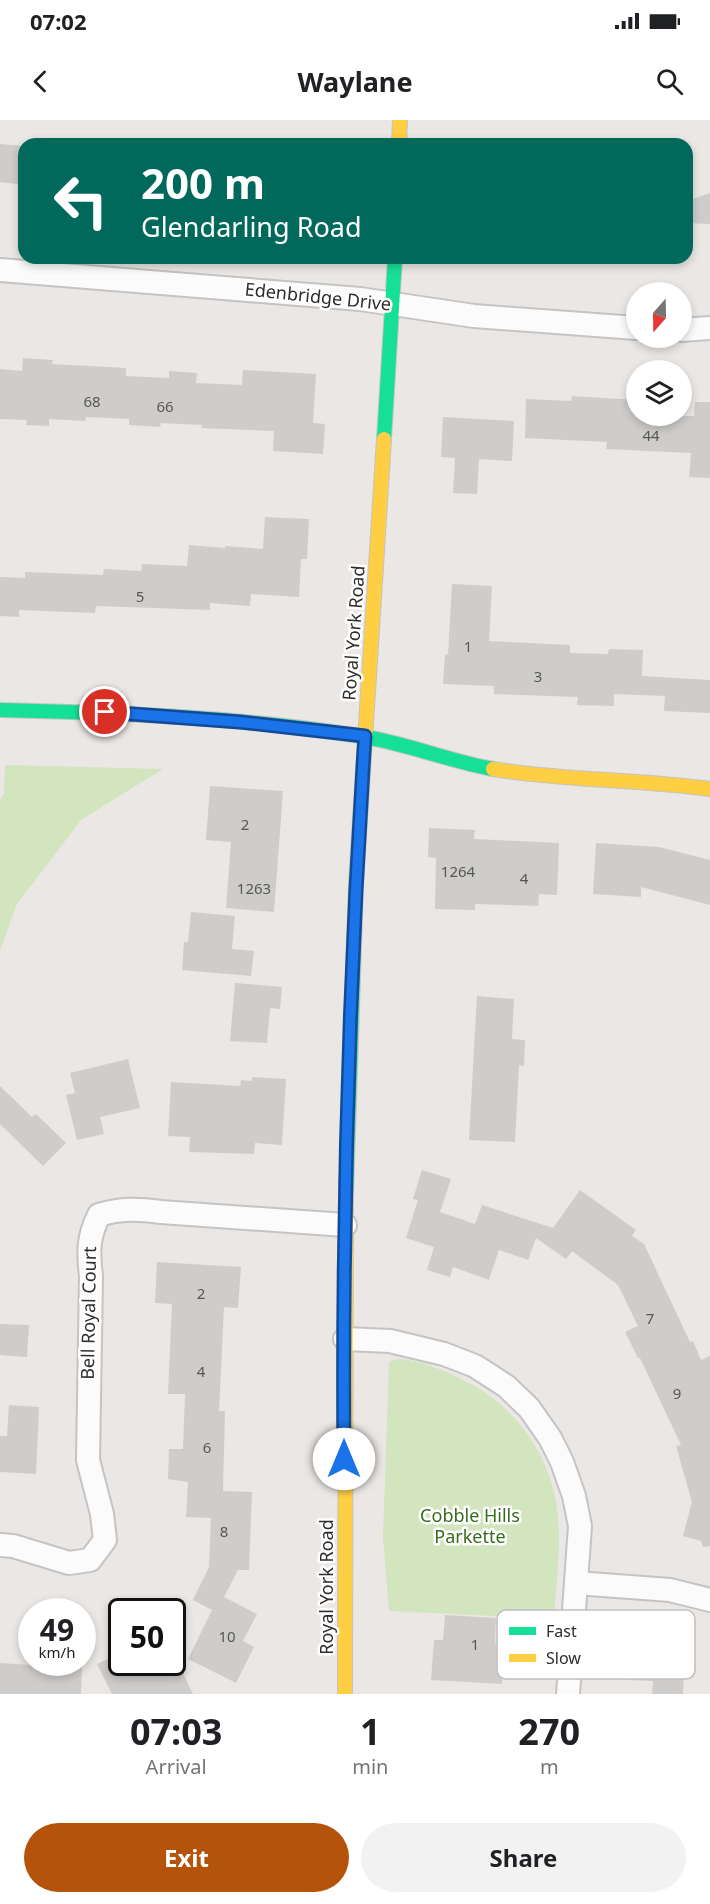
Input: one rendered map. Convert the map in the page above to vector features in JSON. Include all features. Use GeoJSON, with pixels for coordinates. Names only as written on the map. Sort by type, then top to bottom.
{"type":"FeatureCollection","features":[{"type":"Feature","properties":{"kind":"main road"},"geometry":{"type":"LineString","coordinates":[[399,138],[400,120]]}},
{"type":"Feature","properties":{"kind":"main road","name":"Royal York Road"},"geometry":{"type":"LineString","coordinates":[[345,1694],[345,1225],[356,883],[395,264]]}},
{"type":"Feature","properties":{"kind":"main road"},"geometry":{"type":"LineString","coordinates":[[0,710],[105,712],[228,721],[365,736],[472,765],[562,778],[710,789]]}},
{"type":"Feature","properties":{"kind":"street","name":"Edenbridge Drive"},"geometry":{"type":"LineString","coordinates":[[0,270],[360,299],[474,316],[626,327]]}},
{"type":"Feature","properties":{"kind":"street"},"geometry":{"type":"LineString","coordinates":[[692,329],[710,328]]}},
{"type":"Feature","properties":{"kind":"street","name":"Bell Royal Court"},"geometry":{"type":"LineString","coordinates":[[0,1545],[13,1546],[69,1563],[90,1560],[105,1540],[102,1514],[88,1460],[91,1276],[88,1254],[91,1232],[99,1215],[114,1210],[134,1208],[161,1212],[345,1225]]}},
{"type":"Feature","properties":{"kind":"street"},"geometry":{"type":"LineString","coordinates":[[345,1339],[390,1341],[444,1354],[475,1366],[506,1386],[529,1408],[554,1446],[574,1496],[580,1526],[574,1610]]}},
{"type":"Feature","properties":{"kind":"street"},"geometry":{"type":"LineString","coordinates":[[576,1582],[670,1590],[710,1600]]}},
{"type":"Feature","properties":{"kind":"street"},"geometry":{"type":"LineString","coordinates":[[568,1694],[569,1679]]}},
{"type":"Feature","properties":{"kind":"green space"},"geometry":{"type":"Polygon","coordinates":[[[5,765],[163,769],[81,820],[17,904],[0,950],[0,800],[4,794],[5,765]]]}},
{"type":"Feature","properties":{"kind":"green space","name":"Cobble Hills Parkette"},"geometry":{"type":"Polygon","coordinates":[[[398,1359],[426,1364],[471,1384],[505,1408],[531,1440],[550,1477],[558,1518],[559,1555],[555,1610],[497,1610],[497,1616],[389,1611],[383,1537],[389,1362],[398,1359]]]}},
{"type":"Feature","properties":{"kind":"building"},"geometry":{"type":"Polygon","coordinates":[[[0,144],[18,146],[18,184],[0,182],[0,144]]]}},
{"type":"Feature","properties":{"kind":"building"},"geometry":{"type":"Polygon","coordinates":[[[710,193],[710,224],[693,223],[693,199],[710,193]]]}},
{"type":"Feature","properties":{"kind":"building"},"geometry":{"type":"Polygon","coordinates":[[[23,358],[53,360],[52,364],[126,368],[126,376],[169,378],[169,371],[197,373],[196,383],[242,385],[243,370],[316,374],[313,423],[325,424],[323,454],[273,451],[274,431],[201,428],[202,425],[161,423],[160,427],[129,425],[129,419],[86,417],[85,421],[49,419],[49,426],[26,425],[27,420],[0,419],[0,369],[22,371],[23,358]]]}},
{"type":"Feature","properties":{"kind":"building"},"geometry":{"type":"Polygon","coordinates":[[[572,396],[626,399],[626,426],[692,426],[695,402],[710,402],[710,478],[689,477],[691,453],[606,449],[607,442],[525,438],[526,399],[571,401],[572,396]]]}},
{"type":"Feature","properties":{"kind":"building"},"geometry":{"type":"Polygon","coordinates":[[[443,417],[514,421],[512,461],[479,459],[477,494],[453,493],[455,458],[441,457],[443,417]]]}},
{"type":"Feature","properties":{"kind":"building"},"geometry":{"type":"Polygon","coordinates":[[[265,517],[309,519],[307,559],[301,559],[299,597],[251,594],[250,606],[210,603],[210,610],[96,606],[95,613],[19,610],[19,617],[0,616],[0,577],[25,578],[25,572],[103,575],[104,569],[141,571],[142,564],[187,566],[189,545],[263,549],[265,517]]]}},
{"type":"Feature","properties":{"kind":"building"},"geometry":{"type":"Polygon","coordinates":[[[452,584],[492,586],[489,641],[570,645],[570,653],[608,654],[609,649],[643,650],[642,676],[710,680],[710,713],[664,711],[665,696],[614,694],[614,706],[577,705],[578,697],[494,694],[494,686],[443,684],[445,654],[448,655],[452,584]]]}},
{"type":"Feature","properties":{"kind":"building"},"geometry":{"type":"Polygon","coordinates":[[[210,786],[283,791],[274,912],[226,908],[231,842],[206,840],[210,786]]]}},
{"type":"Feature","properties":{"kind":"building"},"geometry":{"type":"Polygon","coordinates":[[[429,828],[475,830],[474,839],[559,843],[557,895],[539,894],[538,906],[475,904],[475,910],[435,909],[436,858],[428,857],[429,828]]]}},
{"type":"Feature","properties":{"kind":"building"},"geometry":{"type":"Polygon","coordinates":[[[596,843],[659,847],[710,860],[710,905],[641,887],[641,897],[593,894],[596,843]]]}},
{"type":"Feature","properties":{"kind":"building"},"geometry":{"type":"Polygon","coordinates":[[[191,912],[235,916],[232,949],[254,951],[251,976],[182,970],[184,942],[188,942],[191,912]]]}},
{"type":"Feature","properties":{"kind":"building"},"geometry":{"type":"Polygon","coordinates":[[[235,983],[282,987],[280,1009],[270,1008],[267,1043],[230,1041],[235,983]]]}},
{"type":"Feature","properties":{"kind":"building"},"geometry":{"type":"Polygon","coordinates":[[[477,996],[514,999],[512,1039],[525,1040],[524,1066],[519,1065],[515,1142],[469,1140],[477,996]]]}},
{"type":"Feature","properties":{"kind":"building"},"geometry":{"type":"Polygon","coordinates":[[[128,1059],[140,1108],[100,1117],[104,1134],[77,1140],[66,1095],[75,1093],[70,1073],[128,1059]]]}},
{"type":"Feature","properties":{"kind":"building"},"geometry":{"type":"Polygon","coordinates":[[[252,1077],[286,1079],[282,1145],[255,1143],[254,1154],[189,1152],[190,1137],[168,1136],[171,1082],[240,1086],[241,1080],[252,1081],[252,1077]]]}},
{"type":"Feature","properties":{"kind":"building"},"geometry":{"type":"Polygon","coordinates":[[[0,1086],[32,1117],[36,1114],[66,1143],[43,1166],[0,1124],[0,1086]]]}},
{"type":"Feature","properties":{"kind":"building"},"geometry":{"type":"Polygon","coordinates":[[[422,1170],[451,1179],[440,1212],[475,1224],[482,1205],[553,1228],[580,1190],[636,1230],[632,1236],[644,1244],[690,1342],[693,1341],[701,1360],[710,1356],[710,1546],[703,1547],[701,1541],[683,1536],[692,1502],[676,1446],[681,1445],[640,1358],[625,1332],[638,1326],[618,1285],[572,1251],[566,1259],[536,1238],[528,1260],[499,1250],[489,1280],[453,1267],[450,1277],[427,1270],[434,1247],[406,1238],[418,1200],[413,1199],[422,1170]]]}},
{"type":"Feature","properties":{"kind":"building"},"geometry":{"type":"Polygon","coordinates":[[[157,1262],[241,1267],[238,1308],[224,1307],[219,1411],[225,1411],[223,1491],[252,1492],[249,1570],[238,1570],[224,1597],[257,1614],[243,1641],[254,1647],[236,1683],[188,1659],[212,1610],[193,1600],[209,1567],[211,1518],[186,1517],[188,1482],[168,1479],[169,1449],[183,1449],[185,1394],[168,1394],[172,1304],[155,1303],[157,1262]]]}},
{"type":"Feature","properties":{"kind":"building"},"geometry":{"type":"Polygon","coordinates":[[[0,1324],[29,1325],[27,1357],[0,1355],[0,1324]]]}},
{"type":"Feature","properties":{"kind":"building"},"geometry":{"type":"Polygon","coordinates":[[[9,1405],[39,1407],[36,1474],[0,1472],[0,1436],[7,1436],[9,1405]]]}},
{"type":"Feature","properties":{"kind":"building"},"geometry":{"type":"Polygon","coordinates":[[[445,1615],[496,1618],[497,1679],[502,1679],[502,1684],[431,1680],[434,1640],[443,1640],[445,1615]]]}},
{"type":"Feature","properties":{"kind":"building"},"geometry":{"type":"Polygon","coordinates":[[[108,1659],[108,1676],[184,1676],[193,1694],[112,1694],[97,1664],[108,1659]]]}},
{"type":"Feature","properties":{"kind":"building"},"geometry":{"type":"Polygon","coordinates":[[[0,1663],[18,1664],[18,1676],[82,1676],[81,1694],[0,1694],[0,1663]]]}},
{"type":"Feature","properties":{"kind":"building"},"geometry":{"type":"Polygon","coordinates":[[[684,1679],[683,1694],[652,1694],[653,1681],[629,1680],[684,1679]]]}},
{"type":"Feature","properties":{"kind":"traffic: fast"},"geometry":{"type":"LineString","coordinates":[[384,439],[395,264]]}},
{"type":"Feature","properties":{"kind":"traffic: fast"},"geometry":{"type":"LineString","coordinates":[[0,710],[180,717],[270,724],[377,739],[493,769]]}},
{"type":"Feature","properties":{"kind":"traffic: fast"},"geometry":{"type":"LineString","coordinates":[[346,1193],[356,883]]}},
{"type":"Feature","properties":{"kind":"traffic: slow"},"geometry":{"type":"LineString","coordinates":[[399,138],[400,120]]}},
{"type":"Feature","properties":{"kind":"traffic: slow"},"geometry":{"type":"LineString","coordinates":[[356,883],[384,439]]}},
{"type":"Feature","properties":{"kind":"traffic: slow"},"geometry":{"type":"LineString","coordinates":[[493,769],[547,776],[710,789]]}},
{"type":"Feature","properties":{"kind":"traffic: slow"},"geometry":{"type":"LineString","coordinates":[[345,1694],[346,1193]]}},
{"type":"Feature","properties":{"kind":"route"},"geometry":{"type":"LineString","coordinates":[[105,712],[240,722],[365,736],[356,883],[345,1225],[344,1459]]}}]}
